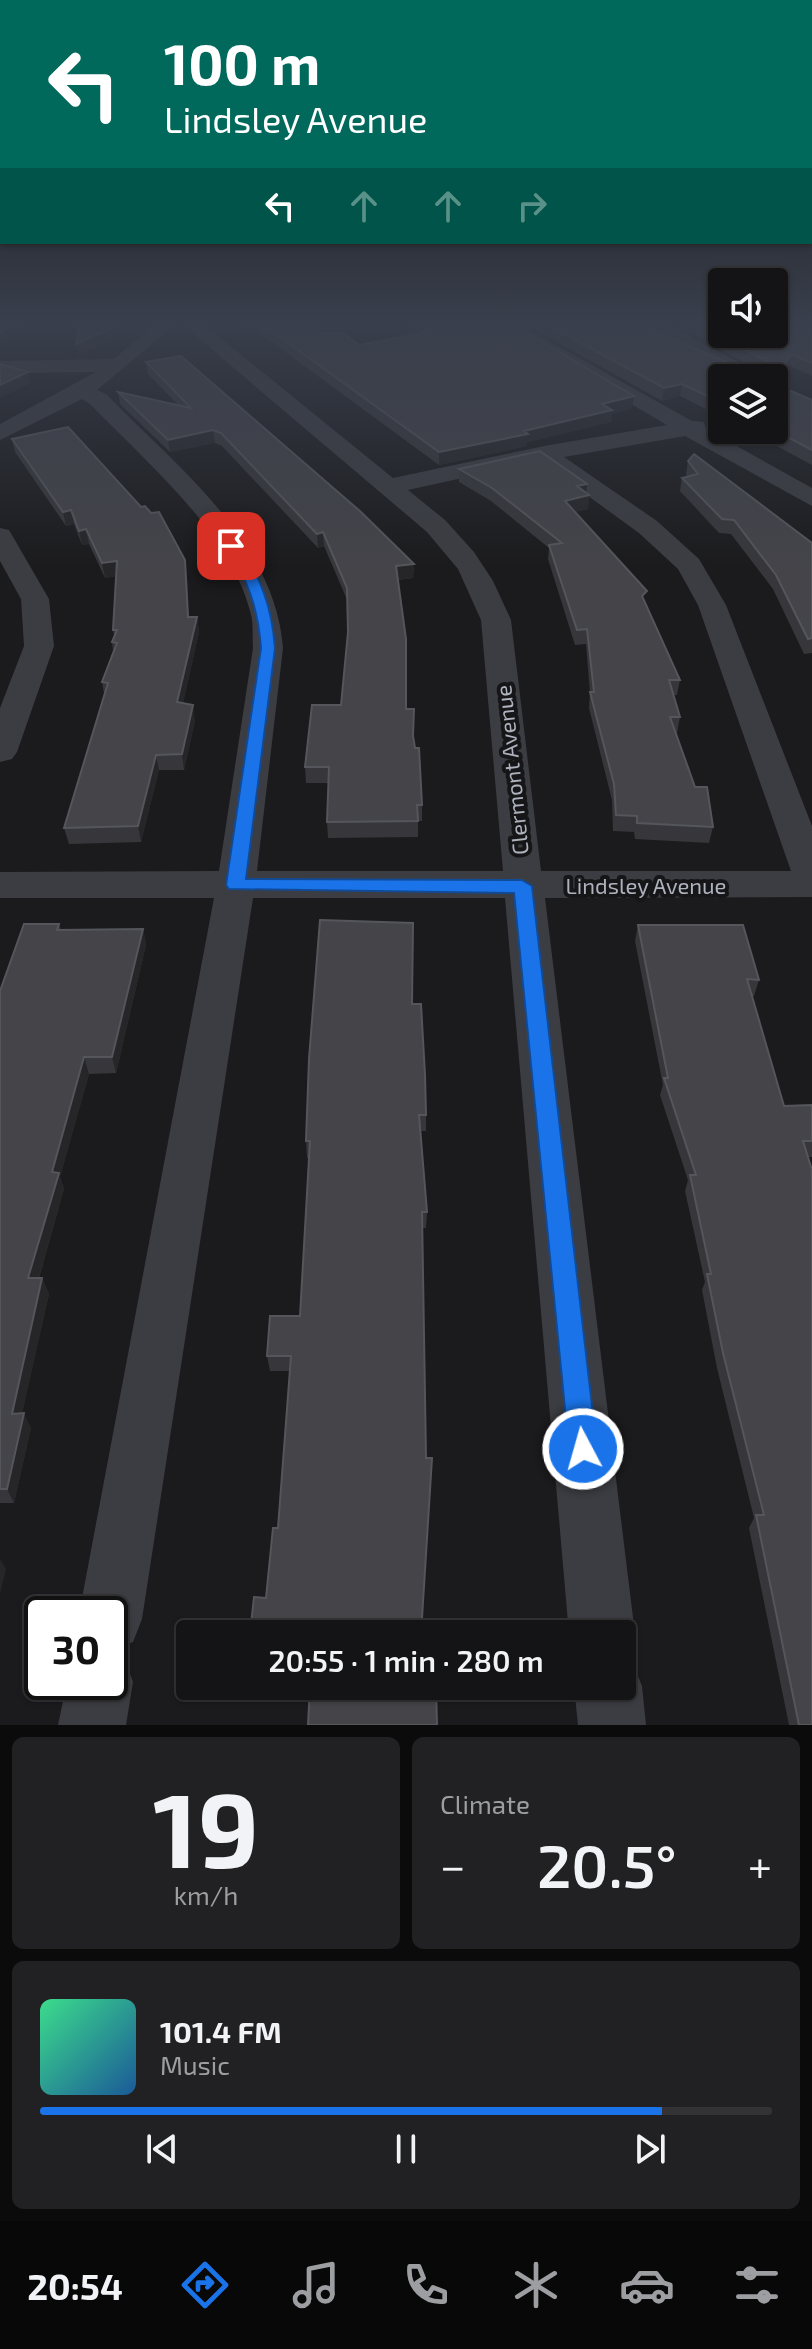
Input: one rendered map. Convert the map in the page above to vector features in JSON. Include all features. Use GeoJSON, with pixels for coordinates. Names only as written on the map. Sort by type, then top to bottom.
{"type":"FeatureCollection","features":[{"type":"Feature","properties":{"kind":"street"},"geometry":{"type":"LineString","coordinates":[[5,430],[55,404]]}},
{"type":"Feature","properties":{"kind":"street"},"geometry":{"type":"LineString","coordinates":[[103,404],[204,512],[245,564],[265,612],[268,648],[236,885],[114,1596]]}},
{"type":"Feature","properties":{"kind":"street","name":"Clermont Avenue"},"geometry":{"type":"LineString","coordinates":[[288,404],[436,526],[462,553],[484,583],[496,620],[601,1620]]}},
{"type":"Feature","properties":{"kind":"street"},"geometry":{"type":"LineString","coordinates":[[646,404],[812,498]]}},
{"type":"Feature","properties":{"kind":"street"},"geometry":{"type":"LineString","coordinates":[[388,487],[544,453],[708,425]]}},
{"type":"Feature","properties":{"kind":"street"},"geometry":{"type":"LineString","coordinates":[[544,453],[648,527],[689,565],[712,605],[812,876]]}},
{"type":"Feature","properties":{"kind":"street"},"geometry":{"type":"LineString","coordinates":[[0,536],[35,599],[39,646],[0,752]]}},
{"type":"Feature","properties":{"kind":"street","name":"Lindsley Avenue"},"geometry":{"type":"LineString","coordinates":[[0,885],[812,884]]}},
{"type":"Feature","properties":{"kind":"street"},"geometry":{"type":"LineString","coordinates":[[92,1725],[97,1700]]}},
{"type":"Feature","properties":{"kind":"street"},"geometry":{"type":"LineString","coordinates":[[609,1700],[612,1725]]}},
{"type":"Feature","properties":{"kind":"building"},"geometry":{"type":"Polygon","coordinates":[[[131,404],[175,404],[191,408],[188,404],[237,404],[361,512],[414,564],[396,566],[406,639],[406,709],[414,709],[413,736],[415,748],[419,748],[422,805],[417,805],[418,821],[327,822],[329,767],[305,767],[312,705],[341,705],[348,632],[347,588],[323,532],[317,534],[221,433],[213,430],[168,440],[131,404]]]}},
{"type":"Feature","properties":{"kind":"building"},"geometry":{"type":"Polygon","coordinates":[[[373,404],[603,404],[612,410],[524,431],[528,434],[439,452],[373,404]]]}},
{"type":"Feature","properties":{"kind":"building"},"geometry":{"type":"Polygon","coordinates":[[[788,404],[812,404],[812,450],[788,437],[788,404]]]}},
{"type":"Feature","properties":{"kind":"building"},"geometry":{"type":"Polygon","coordinates":[[[68,427],[141,507],[145,506],[151,513],[159,512],[185,560],[188,617],[197,617],[177,702],[193,705],[182,754],[156,755],[138,826],[64,828],[108,683],[102,682],[117,643],[112,642],[117,630],[113,630],[117,561],[102,563],[86,529],[79,531],[71,510],[63,512],[12,439],[68,427]]]}},
{"type":"Feature","properties":{"kind":"building"},"geometry":{"type":"Polygon","coordinates":[[[540,451],[587,484],[577,486],[589,495],[565,501],[647,591],[642,596],[680,680],[669,680],[680,717],[670,717],[695,787],[707,787],[713,827],[637,823],[637,816],[616,815],[614,784],[590,692],[594,692],[587,629],[577,630],[549,545],[562,543],[492,488],[459,469],[540,451]]]}},
{"type":"Feature","properties":{"kind":"building"},"geometry":{"type":"Polygon","coordinates":[[[694,454],[812,543],[812,638],[808,639],[776,575],[734,520],[722,519],[682,478],[698,474],[688,461],[694,454]]]}},
{"type":"Feature","properties":{"kind":"building"},"geometry":{"type":"Polygon","coordinates":[[[320,920],[413,923],[412,1004],[421,1004],[425,1075],[426,1115],[419,1115],[427,1212],[422,1212],[426,1458],[432,1458],[422,1620],[252,1620],[254,1597],[266,1598],[273,1528],[278,1528],[291,1356],[267,1356],[270,1316],[300,1316],[310,1141],[306,1141],[320,920]]]}},
{"type":"Feature","properties":{"kind":"building"},"geometry":{"type":"Polygon","coordinates":[[[24,924],[59,924],[57,930],[143,929],[112,1057],[84,1057],[52,1172],[59,1173],[28,1278],[42,1278],[12,1414],[24,1413],[7,1489],[0,1489],[0,991],[24,924]]]}},
{"type":"Feature","properties":{"kind":"building"},"geometry":{"type":"Polygon","coordinates":[[[638,925],[743,925],[759,980],[747,979],[784,1106],[812,1105],[812,1141],[803,1141],[812,1170],[812,1725],[799,1725],[756,1515],[764,1515],[723,1353],[707,1274],[711,1274],[690,1175],[696,1175],[664,1078],[668,1078],[638,925]]]}},
{"type":"Feature","properties":{"kind":"building"},"geometry":{"type":"Polygon","coordinates":[[[309,1700],[436,1700],[437,1725],[308,1725],[309,1700]]]}},
{"type":"Feature","properties":{"kind":"route"},"geometry":{"type":"LineString","coordinates":[[231,546],[245,564],[265,612],[268,648],[236,885],[522,886],[583,1449]]}}]}
